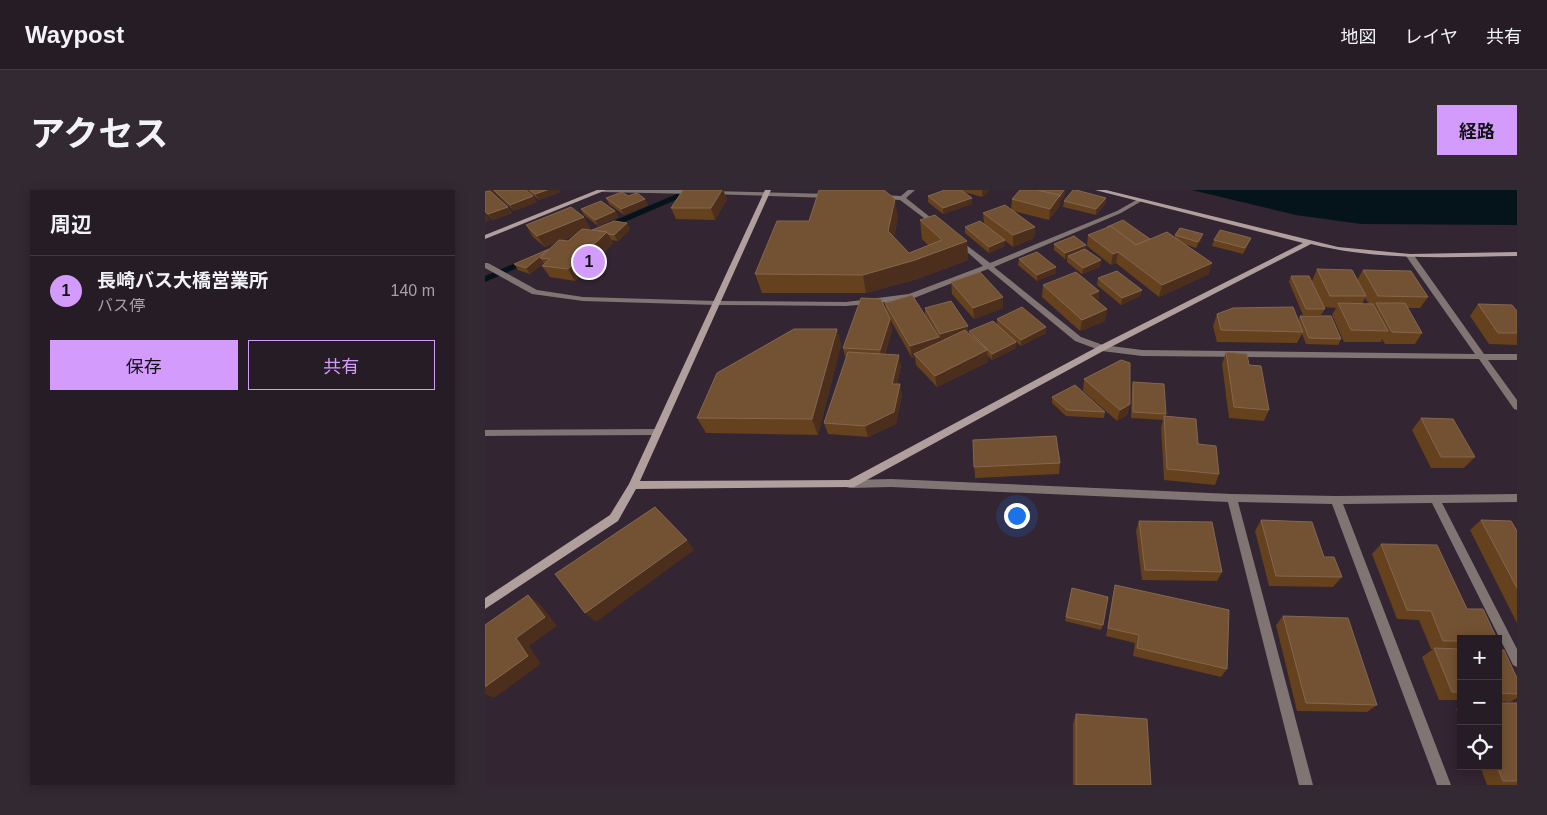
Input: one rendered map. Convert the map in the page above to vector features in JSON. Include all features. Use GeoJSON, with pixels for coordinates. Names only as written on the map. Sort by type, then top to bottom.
{"type":"FeatureCollection","features":[{"type":"Feature","properties":{"kind":"street"},"geometry":{"type":"LineString","coordinates":[[485,237],[603,190],[767,192],[834,196]]}},
{"type":"Feature","properties":{"kind":"street"},"geometry":{"type":"LineString","coordinates":[[902,198],[912,190]]}},
{"type":"Feature","properties":{"kind":"street"},"geometry":{"type":"LineString","coordinates":[[1098,190],[1338,250],[1410,256],[1517,254]]}},
{"type":"Feature","properties":{"kind":"street"},"geometry":{"type":"LineString","coordinates":[[485,604],[614,518],[633,485],[767,192]]}},
{"type":"Feature","properties":{"kind":"street"},"geometry":{"type":"LineString","coordinates":[[873,197],[902,198],[946,232]]}},
{"type":"Feature","properties":{"kind":"street"},"geometry":{"type":"LineString","coordinates":[[485,265],[535,292],[583,299],[846,304],[880,301],[911,296],[989,266],[1119,212],[1138,201]]}},
{"type":"Feature","properties":{"kind":"street"},"geometry":{"type":"LineString","coordinates":[[953,238],[1078,340],[1102,348],[1142,352],[1517,357]]}},
{"type":"Feature","properties":{"kind":"street"},"geometry":{"type":"LineString","coordinates":[[850,484],[1102,348],[1308,243]]}},
{"type":"Feature","properties":{"kind":"street"},"geometry":{"type":"LineString","coordinates":[[1410,256],[1517,408]]}},
{"type":"Feature","properties":{"kind":"street"},"geometry":{"type":"LineString","coordinates":[[485,433],[657,432]]}},
{"type":"Feature","properties":{"kind":"street"},"geometry":{"type":"LineString","coordinates":[[633,485],[891,483],[1232,498],[1336,500],[1517,498]]}},
{"type":"Feature","properties":{"kind":"street"},"geometry":{"type":"LineString","coordinates":[[1232,498],[1306,785]]}},
{"type":"Feature","properties":{"kind":"street"},"geometry":{"type":"LineString","coordinates":[[1435,499],[1517,661]]}},
{"type":"Feature","properties":{"kind":"street"},"geometry":{"type":"LineString","coordinates":[[1336,500],[1444,785]]}},
{"type":"Feature","properties":{"kind":"shaded area"},"geometry":{"type":"Polygon","coordinates":[[[686,190],[699,190],[485,282],[485,276],[686,190]]]}},
{"type":"Feature","properties":{"kind":"shaded area"},"geometry":{"type":"Polygon","coordinates":[[[1192,190],[1517,190],[1517,225],[1361,224],[1296,215],[1192,190]]]}},
{"type":"Feature","properties":{"kind":"building"},"geometry":{"type":"Polygon","coordinates":[[[494,190],[526,190],[533,196],[510,205],[494,190]]]}},
{"type":"Feature","properties":{"kind":"building"},"geometry":{"type":"Polygon","coordinates":[[[530,190],[547,190],[535,194],[530,190]]]}},
{"type":"Feature","properties":{"kind":"building"},"geometry":{"type":"Polygon","coordinates":[[[683,190],[722,190],[711,208],[671,208],[683,190]]]}},
{"type":"Feature","properties":{"kind":"building"},"geometry":{"type":"Polygon","coordinates":[[[819,190],[884,190],[895,199],[888,231],[909,253],[942,240],[920,220],[935,215],[967,241],[915,260],[863,275],[755,274],[777,221],[809,221],[819,190]]]}},
{"type":"Feature","properties":{"kind":"building"},"geometry":{"type":"Polygon","coordinates":[[[945,190],[961,190],[972,198],[943,208],[928,196],[945,190]]]}},
{"type":"Feature","properties":{"kind":"building"},"geometry":{"type":"Polygon","coordinates":[[[1020,190],[1037,190],[1060,195],[1050,209],[1012,199],[1020,190]]]}},
{"type":"Feature","properties":{"kind":"building"},"geometry":{"type":"Polygon","coordinates":[[[1037,190],[1064,190],[1059,197],[1060,195],[1037,190]]]}},
{"type":"Feature","properties":{"kind":"building"},"geometry":{"type":"Polygon","coordinates":[[[1073,190],[1106,198],[1096,209],[1064,201],[1073,190]]]}},
{"type":"Feature","properties":{"kind":"building"},"geometry":{"type":"Polygon","coordinates":[[[490,191],[508,207],[488,214],[485,211],[485,192],[490,191]]]}},
{"type":"Feature","properties":{"kind":"building"},"geometry":{"type":"Polygon","coordinates":[[[622,192],[628,196],[637,193],[645,199],[621,209],[606,198],[622,192]]]}},
{"type":"Feature","properties":{"kind":"building"},"geometry":{"type":"Polygon","coordinates":[[[601,201],[615,211],[595,220],[581,209],[601,201]]]}},
{"type":"Feature","properties":{"kind":"building"},"geometry":{"type":"Polygon","coordinates":[[[1005,205],[1035,227],[1013,235],[983,213],[1005,205]]]}},
{"type":"Feature","properties":{"kind":"building"},"geometry":{"type":"Polygon","coordinates":[[[571,207],[584,217],[537,236],[526,225],[571,207]]]}},
{"type":"Feature","properties":{"kind":"building"},"geometry":{"type":"Polygon","coordinates":[[[1123,220],[1150,239],[1136,245],[1111,226],[1107,227],[1123,220]]]}},
{"type":"Feature","properties":{"kind":"building"},"geometry":{"type":"Polygon","coordinates":[[[614,221],[627,223],[614,235],[592,230],[614,221]]]}},
{"type":"Feature","properties":{"kind":"building"},"geometry":{"type":"Polygon","coordinates":[[[980,221],[1005,240],[989,247],[965,227],[980,221]]]}},
{"type":"Feature","properties":{"kind":"building"},"geometry":{"type":"Polygon","coordinates":[[[1111,226],[1136,245],[1167,232],[1212,263],[1162,285],[1118,252],[1113,254],[1088,235],[1111,226]]]}},
{"type":"Feature","properties":{"kind":"building"},"geometry":{"type":"Polygon","coordinates":[[[1180,228],[1203,234],[1198,242],[1175,235],[1180,228]]]}},
{"type":"Feature","properties":{"kind":"building"},"geometry":{"type":"Polygon","coordinates":[[[582,229],[607,232],[568,269],[542,266],[550,259],[540,258],[559,240],[568,241],[582,229]]]}},
{"type":"Feature","properties":{"kind":"building"},"geometry":{"type":"Polygon","coordinates":[[[1220,230],[1251,238],[1245,248],[1214,240],[1220,230]]]}},
{"type":"Feature","properties":{"kind":"building"},"geometry":{"type":"Polygon","coordinates":[[[1074,236],[1086,245],[1065,253],[1054,244],[1074,236]]]}},
{"type":"Feature","properties":{"kind":"building"},"geometry":{"type":"Polygon","coordinates":[[[549,249],[526,268],[514,264],[549,249]]]}},
{"type":"Feature","properties":{"kind":"building"},"geometry":{"type":"Polygon","coordinates":[[[1085,249],[1101,260],[1083,268],[1068,256],[1085,249]]]}},
{"type":"Feature","properties":{"kind":"building"},"geometry":{"type":"Polygon","coordinates":[[[1037,252],[1056,267],[1037,275],[1019,259],[1037,252]]]}},
{"type":"Feature","properties":{"kind":"building"},"geometry":{"type":"Polygon","coordinates":[[[1317,269],[1352,270],[1366,296],[1330,296],[1317,269]]]}},
{"type":"Feature","properties":{"kind":"building"},"geometry":{"type":"Polygon","coordinates":[[[1363,270],[1411,271],[1428,297],[1378,296],[1363,270]]]}},
{"type":"Feature","properties":{"kind":"building"},"geometry":{"type":"Polygon","coordinates":[[[1117,271],[1142,290],[1122,298],[1098,278],[1117,271]]]}},
{"type":"Feature","properties":{"kind":"building"},"geometry":{"type":"Polygon","coordinates":[[[980,272],[1003,297],[973,308],[951,282],[980,272]]]}},
{"type":"Feature","properties":{"kind":"building"},"geometry":{"type":"Polygon","coordinates":[[[1076,272],[1099,291],[1090,295],[1107,309],[1082,320],[1043,285],[1076,272]]]}},
{"type":"Feature","properties":{"kind":"building"},"geometry":{"type":"Polygon","coordinates":[[[1291,276],[1309,276],[1325,309],[1306,309],[1291,276]]]}},
{"type":"Feature","properties":{"kind":"building"},"geometry":{"type":"Polygon","coordinates":[[[912,295],[939,337],[910,346],[885,303],[912,295]]]}},
{"type":"Feature","properties":{"kind":"building"},"geometry":{"type":"Polygon","coordinates":[[[861,298],[881,299],[890,319],[880,350],[843,348],[861,298]]]}},
{"type":"Feature","properties":{"kind":"building"},"geometry":{"type":"Polygon","coordinates":[[[951,301],[968,326],[940,334],[925,308],[951,301]]]}},
{"type":"Feature","properties":{"kind":"building"},"geometry":{"type":"Polygon","coordinates":[[[1338,303],[1373,304],[1388,331],[1351,330],[1338,303]]]}},
{"type":"Feature","properties":{"kind":"building"},"geometry":{"type":"Polygon","coordinates":[[[1376,303],[1405,303],[1422,333],[1392,332],[1376,303]]]}},
{"type":"Feature","properties":{"kind":"building"},"geometry":{"type":"Polygon","coordinates":[[[1478,304],[1512,305],[1517,311],[1517,333],[1498,333],[1478,304]]]}},
{"type":"Feature","properties":{"kind":"building"},"geometry":{"type":"Polygon","coordinates":[[[1022,307],[1046,327],[1021,340],[997,319],[1022,307]]]}},
{"type":"Feature","properties":{"kind":"building"},"geometry":{"type":"Polygon","coordinates":[[[1293,307],[1303,332],[1221,330],[1217,314],[1233,308],[1293,307]]]}},
{"type":"Feature","properties":{"kind":"building"},"geometry":{"type":"Polygon","coordinates":[[[1300,316],[1331,316],[1341,339],[1309,338],[1300,316]]]}},
{"type":"Feature","properties":{"kind":"building"},"geometry":{"type":"Polygon","coordinates":[[[993,321],[1016,342],[992,354],[969,331],[993,321]]]}},
{"type":"Feature","properties":{"kind":"building"},"geometry":{"type":"Polygon","coordinates":[[[794,329],[837,329],[812,419],[697,418],[717,373],[794,329]]]}},
{"type":"Feature","properties":{"kind":"building"},"geometry":{"type":"Polygon","coordinates":[[[965,330],[987,350],[935,376],[914,354],[965,330]]]}},
{"type":"Feature","properties":{"kind":"building"},"geometry":{"type":"Polygon","coordinates":[[[848,352],[899,355],[892,384],[900,384],[894,412],[865,426],[824,423],[848,352]]]}},
{"type":"Feature","properties":{"kind":"building"},"geometry":{"type":"Polygon","coordinates":[[[1226,352],[1247,354],[1249,365],[1261,366],[1269,410],[1234,407],[1226,352]]]}},
{"type":"Feature","properties":{"kind":"building"},"geometry":{"type":"Polygon","coordinates":[[[1121,360],[1130,363],[1130,404],[1120,410],[1084,379],[1121,360]]]}},
{"type":"Feature","properties":{"kind":"building"},"geometry":{"type":"Polygon","coordinates":[[[1133,382],[1164,384],[1166,414],[1133,412],[1133,382]]]}},
{"type":"Feature","properties":{"kind":"building"},"geometry":{"type":"Polygon","coordinates":[[[1075,385],[1105,412],[1067,410],[1052,397],[1075,385]]]}},
{"type":"Feature","properties":{"kind":"building"},"geometry":{"type":"Polygon","coordinates":[[[1164,416],[1196,419],[1198,444],[1216,446],[1219,474],[1167,469],[1164,416]]]}},
{"type":"Feature","properties":{"kind":"building"},"geometry":{"type":"Polygon","coordinates":[[[1421,418],[1453,419],[1475,457],[1441,457],[1421,418]]]}},
{"type":"Feature","properties":{"kind":"building"},"geometry":{"type":"Polygon","coordinates":[[[1056,436],[1060,463],[974,467],[973,440],[1056,436]]]}},
{"type":"Feature","properties":{"kind":"building"},"geometry":{"type":"Polygon","coordinates":[[[655,507],[687,540],[585,613],[555,574],[655,507]]]}},
{"type":"Feature","properties":{"kind":"building"},"geometry":{"type":"Polygon","coordinates":[[[1261,520],[1312,522],[1324,557],[1334,557],[1342,577],[1276,576],[1261,520]]]}},
{"type":"Feature","properties":{"kind":"building"},"geometry":{"type":"Polygon","coordinates":[[[1481,520],[1511,521],[1517,531],[1517,588],[1481,520]]]}},
{"type":"Feature","properties":{"kind":"building"},"geometry":{"type":"Polygon","coordinates":[[[1139,521],[1212,522],[1222,572],[1145,570],[1139,521]]]}},
{"type":"Feature","properties":{"kind":"building"},"geometry":{"type":"Polygon","coordinates":[[[1381,544],[1437,545],[1467,609],[1483,609],[1495,635],[1457,635],[1457,641],[1443,641],[1431,611],[1407,610],[1381,544]]]}},
{"type":"Feature","properties":{"kind":"building"},"geometry":{"type":"Polygon","coordinates":[[[1115,585],[1229,610],[1227,669],[1137,648],[1139,635],[1108,628],[1115,585]]]}},
{"type":"Feature","properties":{"kind":"building"},"geometry":{"type":"Polygon","coordinates":[[[1072,588],[1108,597],[1103,625],[1066,617],[1072,588]]]}},
{"type":"Feature","properties":{"kind":"building"},"geometry":{"type":"Polygon","coordinates":[[[528,595],[545,617],[516,638],[528,656],[485,687],[485,625],[528,595]]]}},
{"type":"Feature","properties":{"kind":"building"},"geometry":{"type":"Polygon","coordinates":[[[1283,616],[1348,618],[1377,705],[1306,703],[1283,616]]]}},
{"type":"Feature","properties":{"kind":"building"},"geometry":{"type":"Polygon","coordinates":[[[1434,648],[1457,649],[1457,692],[1452,692],[1434,648]]]}},
{"type":"Feature","properties":{"kind":"building"},"geometry":{"type":"Polygon","coordinates":[[[1502,650],[1504,650],[1517,678],[1517,694],[1502,693],[1502,650]]]}},
{"type":"Feature","properties":{"kind":"building"},"geometry":{"type":"Polygon","coordinates":[[[1502,703],[1517,703],[1517,781],[1503,781],[1499,770],[1502,770],[1502,703]]]}},
{"type":"Feature","properties":{"kind":"building"},"geometry":{"type":"Polygon","coordinates":[[[1076,714],[1147,719],[1151,785],[1076,785],[1076,714]]]}},
{"type":"Feature","properties":{"kind":"place","name":"長崎バス大橋営業所"},"geometry":{"type":"Point","coordinates":[589,262]}}]}
